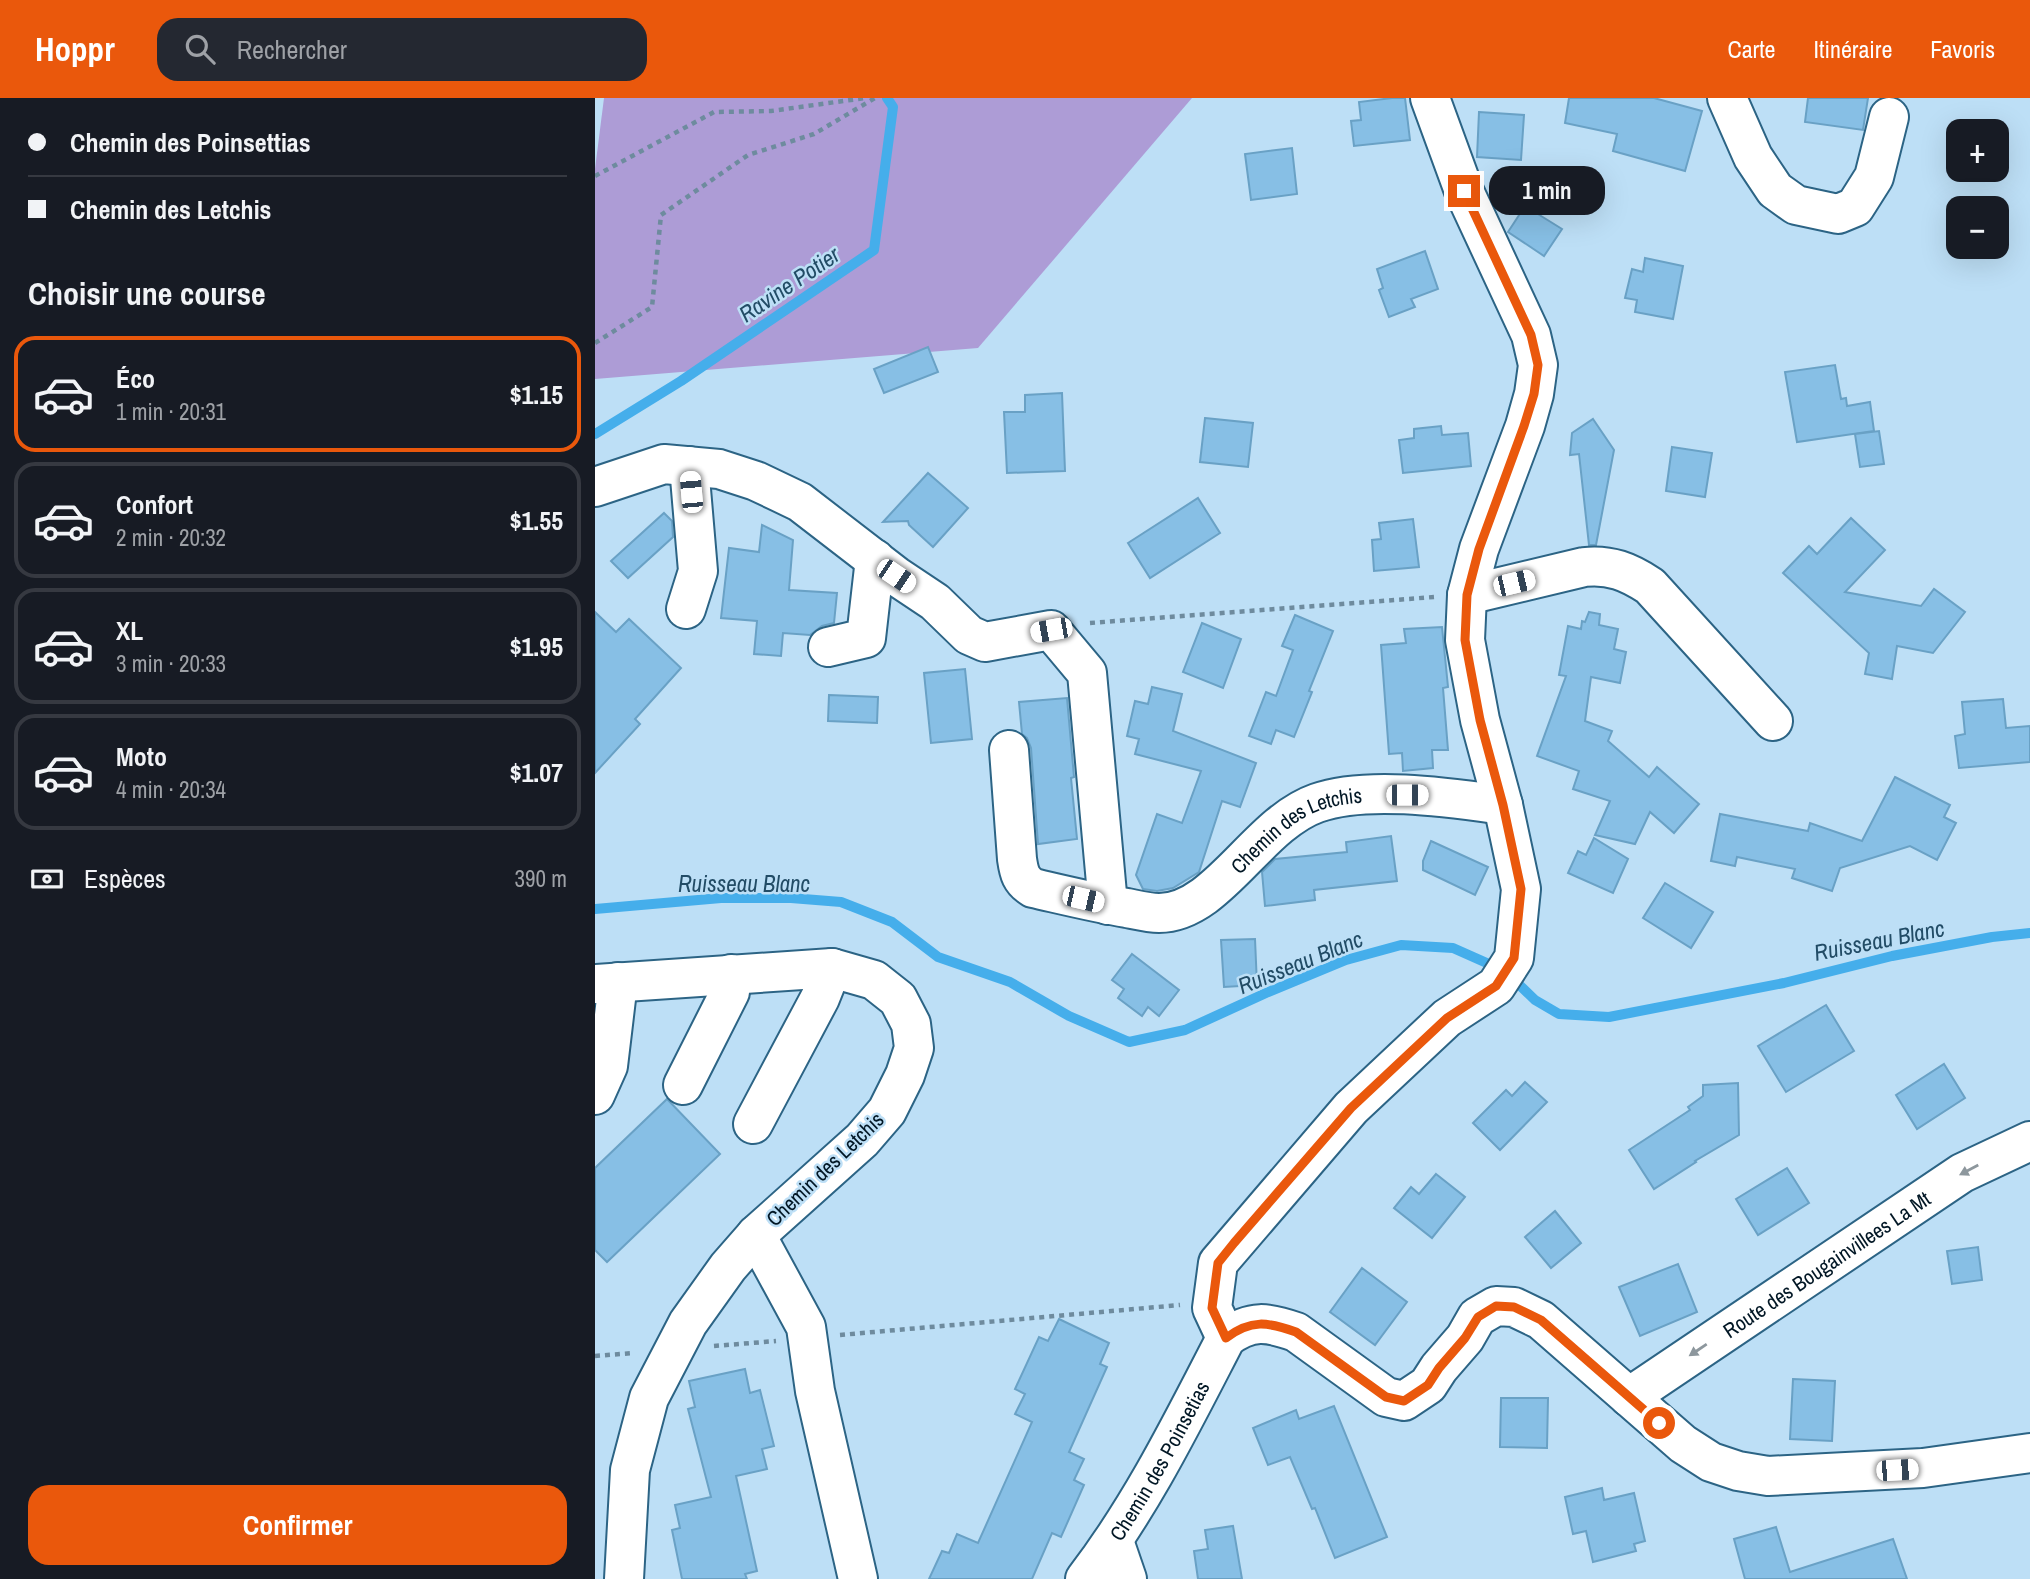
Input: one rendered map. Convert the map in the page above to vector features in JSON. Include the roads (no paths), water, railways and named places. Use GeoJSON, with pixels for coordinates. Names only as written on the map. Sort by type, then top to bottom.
{"type":"FeatureCollection","features":[{"type":"Feature","properties":{"kind":"street"},"geometry":{"type":"LineString","coordinates":[[1430,98],[1464,191],[1531,335],[1538,365],[1534,394],[1524,426],[1479,549],[1467,595],[1465,640],[1480,720],[1503,805],[1521,889],[1505,972],[1447,1018],[1351,1108],[1218,1263],[1219,1323],[1280,1326],[1296,1332],[1386,1397],[1404,1401],[1428,1385],[1478,1317],[1496,1306],[1514,1307],[1541,1320],[1683,1444],[1711,1462],[1738,1471],[1768,1476],[1923,1468],[2030,1453]]}},
{"type":"Feature","properties":{"kind":"street"},"geometry":{"type":"LineString","coordinates":[[1727,98],[1753,157],[1775,190],[1796,205],[1838,214],[1854,207],[1864,196],[1874,177],[1889,117]]}},
{"type":"Feature","properties":{"kind":"street"},"geometry":{"type":"LineString","coordinates":[[595,487],[664,464],[719,469],[756,481],[800,502],[935,602],[969,635],[985,642],[1051,630],[1087,673],[1108,905]]}},
{"type":"Feature","properties":{"kind":"street"},"geometry":{"type":"LineString","coordinates":[[686,609],[698,571],[689,466]]}},
{"type":"Feature","properties":{"kind":"street"},"geometry":{"type":"LineString","coordinates":[[828,648],[866,638],[874,559]]}},
{"type":"Feature","properties":{"kind":"street"},"geometry":{"type":"LineString","coordinates":[[1467,595],[1584,566],[1598,565],[1633,575],[1650,586],[1773,720]]}},
{"type":"Feature","properties":{"kind":"street","name":"Chemin des Letchis"},"geometry":{"type":"LineString","coordinates":[[1009,750],[1020,877],[1033,888],[1158,914],[1200,901],[1256,844],[1288,817],[1318,802],[1366,796],[1427,795],[1503,805]]}},
{"type":"Feature","properties":{"kind":"street"},"geometry":{"type":"LineString","coordinates":[[753,1124],[820,998],[832,968]]}},
{"type":"Feature","properties":{"kind":"street","name":"Chemin des Letchis"},"geometry":{"type":"LineString","coordinates":[[606,983],[832,968],[874,980],[898,999],[911,1024],[914,1048],[905,1075],[887,1111],[862,1140],[756,1234],[696,1312],[675,1349],[649,1398],[631,1470],[624,1579]]}},
{"type":"Feature","properties":{"kind":"street"},"geometry":{"type":"LineString","coordinates":[[683,1085],[730,992],[731,974]]}},
{"type":"Feature","properties":{"kind":"street"},"geometry":{"type":"LineString","coordinates":[[595,1095],[608,1066],[606,983]]}},
{"type":"Feature","properties":{"kind":"street","name":"Route des Bougainvillees La Mt"},"geometry":{"type":"LineString","coordinates":[[1629,1397],[1962,1173],[2030,1141]]}},
{"type":"Feature","properties":{"kind":"street"},"geometry":{"type":"LineString","coordinates":[[756,1234],[806,1327],[815,1391],[858,1579]]}},
{"type":"Feature","properties":{"kind":"street","name":"Chemin des Poinsetias"},"geometry":{"type":"LineString","coordinates":[[1085,1579],[1114,1541],[1169,1446],[1219,1323]]}},
{"type":"Feature","properties":{"kind":"street"},"geometry":{"type":"LineString","coordinates":[[1114,1541],[1127,1579]]}},
{"type":"Feature","properties":{"kind":"waterway","name":"Ravine Potier"},"geometry":{"type":"LineString","coordinates":[[595,434],[681,381],[874,250],[893,107],[887,98]]}},
{"type":"Feature","properties":{"kind":"waterway","name":"Ruisseau Blanc"},"geometry":{"type":"LineString","coordinates":[[595,909],[721,898],[791,898],[841,902],[892,922],[938,957],[1010,982],[1069,1016],[1129,1042],[1185,1030],[1346,960],[1401,945],[1453,948],[1498,968]]}},
{"type":"Feature","properties":{"kind":"waterway","name":"Ruisseau Blanc"},"geometry":{"type":"LineString","coordinates":[[1510,976],[1535,1000],[1559,1014],[1609,1017],[1784,983],[1892,956],[1992,937],[2030,933]]}}]}
